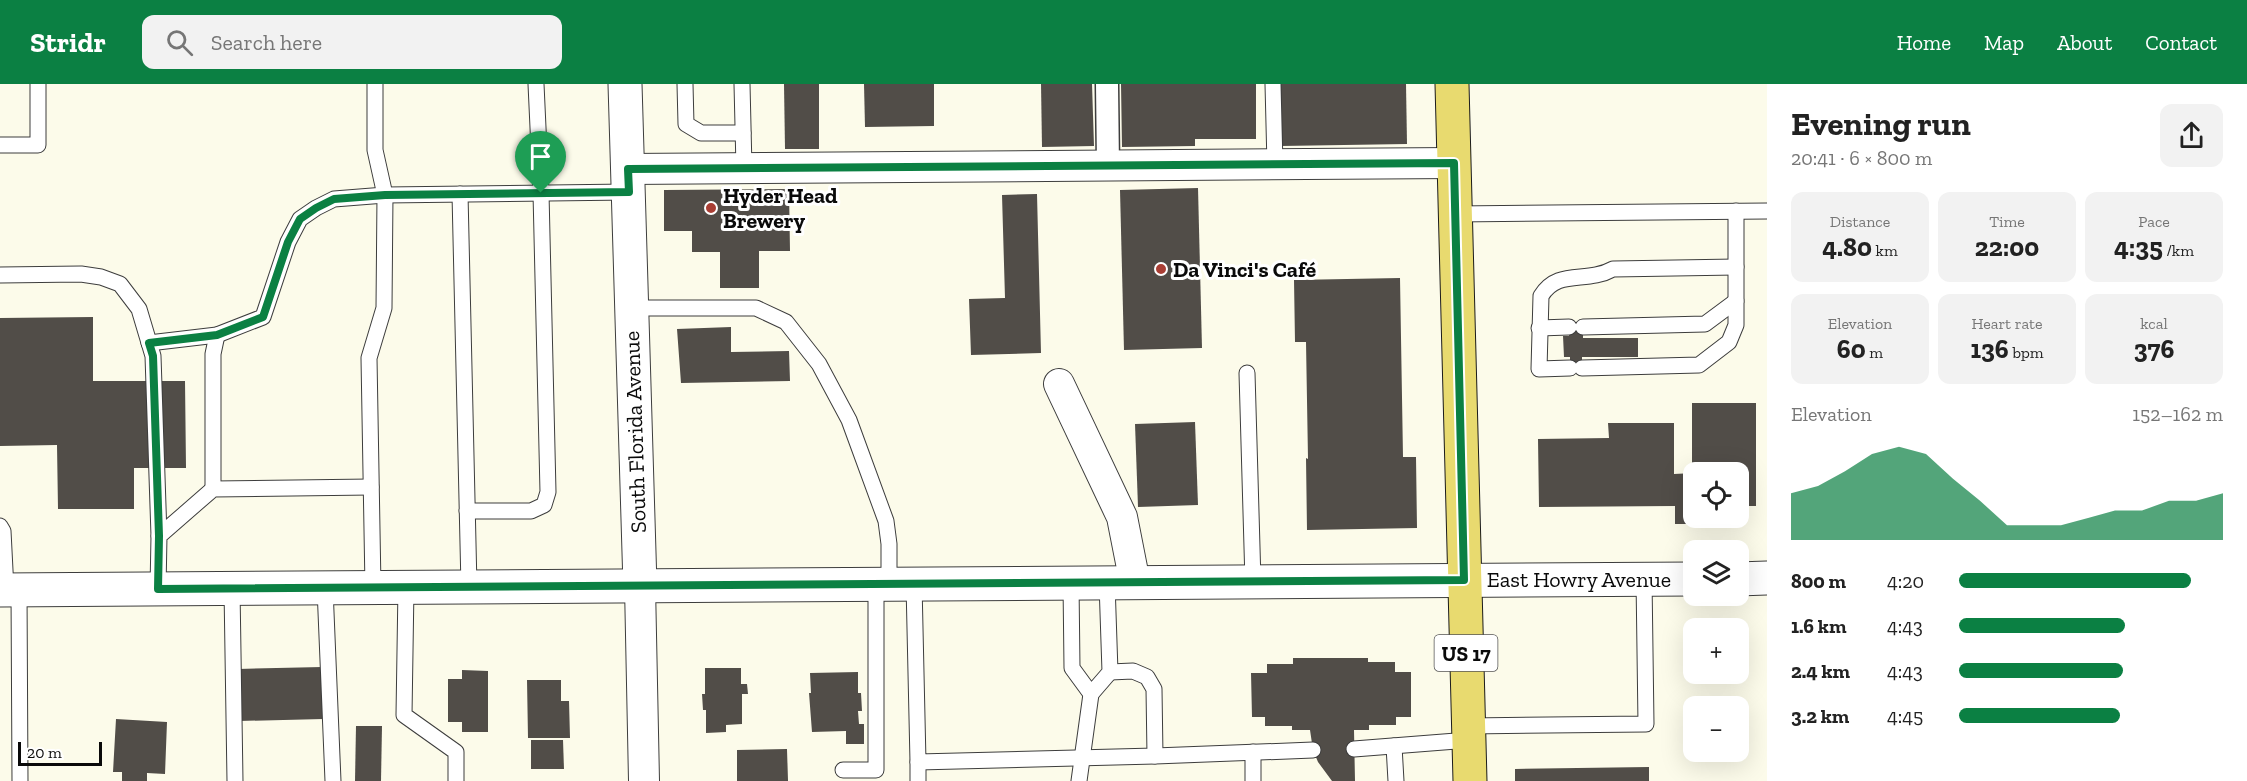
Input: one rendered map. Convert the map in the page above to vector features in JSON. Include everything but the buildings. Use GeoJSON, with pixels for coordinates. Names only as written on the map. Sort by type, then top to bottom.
{"type":"FeatureCollection","features":[{"type":"Feature","properties":{"kind":"main road","name":"US 17"},"geometry":{"type":"LineString","coordinates":[[1452,84],[1470,781]]}},
{"type":"Feature","properties":{"kind":"street","name":"South Florida Avenue"},"geometry":{"type":"LineString","coordinates":[[625,84],[644,781]]}},
{"type":"Feature","properties":{"kind":"street"},"geometry":{"type":"LineString","coordinates":[[1107,84],[1108,166]]}},
{"type":"Feature","properties":{"kind":"street"},"geometry":{"type":"LineString","coordinates":[[628,181],[744,168],[1454,163]]}},
{"type":"Feature","properties":{"kind":"street"},"geometry":{"type":"LineString","coordinates":[[1059,384],[1122,517],[1121,583]]}},
{"type":"Feature","properties":{"kind":"street"},"geometry":{"type":"LineString","coordinates":[[1749,579],[1767,578]]}},
{"type":"Feature","properties":{"kind":"street","name":"East Howry Avenue"},"geometry":{"type":"LineString","coordinates":[[8,590],[1683,579]]}},
{"type":"Feature","properties":{"kind":"lane"},"geometry":{"type":"LineString","coordinates":[[0,145],[38,145],[38,84]]}},
{"type":"Feature","properties":{"kind":"lane"},"geometry":{"type":"LineString","coordinates":[[373,587],[369,358],[384,308],[385,195],[375,150],[375,84]]}},
{"type":"Feature","properties":{"kind":"lane"},"geometry":{"type":"LineString","coordinates":[[467,511],[531,511],[544,505],[547,499],[541,193],[536,84]]}},
{"type":"Feature","properties":{"kind":"lane"},"geometry":{"type":"LineString","coordinates":[[685,84],[686,124],[702,133],[743,133]]}},
{"type":"Feature","properties":{"kind":"lane"},"geometry":{"type":"LineString","coordinates":[[742,84],[744,168]]}},
{"type":"Feature","properties":{"kind":"lane"},"geometry":{"type":"LineString","coordinates":[[1273,84],[1275,165]]}},
{"type":"Feature","properties":{"kind":"lane"},"geometry":{"type":"LineString","coordinates":[[149,343],[217,335],[263,317],[288,242],[300,219],[334,199],[385,195],[541,193],[628,181]]}},
{"type":"Feature","properties":{"kind":"lane"},"geometry":{"type":"LineString","coordinates":[[460,194],[469,587]]}},
{"type":"Feature","properties":{"kind":"lane"},"geometry":{"type":"LineString","coordinates":[[1736,211],[1736,267],[1736,325],[1729,342],[1699,365],[1539,369],[1541,296],[1546,287],[1556,280],[1601,275],[1613,268],[1736,267]]}},
{"type":"Feature","properties":{"kind":"lane"},"geometry":{"type":"LineString","coordinates":[[1455,214],[1767,211]]}},
{"type":"Feature","properties":{"kind":"lane"},"geometry":{"type":"LineString","coordinates":[[0,275],[81,274],[101,277],[120,284],[139,309],[153,356],[159,536],[158,589]]}},
{"type":"Feature","properties":{"kind":"lane"},"geometry":{"type":"LineString","coordinates":[[1539,328],[1705,324],[1736,301]]}},
{"type":"Feature","properties":{"kind":"lane"},"geometry":{"type":"LineString","coordinates":[[632,308],[756,308],[786,322],[819,364],[849,420],[886,521],[918,762],[918,781]]}},
{"type":"Feature","properties":{"kind":"lane"},"geometry":{"type":"LineString","coordinates":[[213,489],[213,354],[217,335]]}},
{"type":"Feature","properties":{"kind":"lane"},"geometry":{"type":"LineString","coordinates":[[1247,373],[1253,582]]}},
{"type":"Feature","properties":{"kind":"lane"},"geometry":{"type":"LineString","coordinates":[[159,536],[213,489],[371,487]]}},
{"type":"Feature","properties":{"kind":"lane"},"geometry":{"type":"LineString","coordinates":[[0,526],[3,531],[8,590],[20,781]]}},
{"type":"Feature","properties":{"kind":"lane"},"geometry":{"type":"LineString","coordinates":[[1354,749],[1394,746],[1469,733],[1646,724],[1644,579]]}},
{"type":"Feature","properties":{"kind":"lane"},"geometry":{"type":"LineString","coordinates":[[1071,583],[1072,668],[1091,694]]}},
{"type":"Feature","properties":{"kind":"lane"},"geometry":{"type":"LineString","coordinates":[[1079,781],[1091,694],[1110,672],[1121,583]]}},
{"type":"Feature","properties":{"kind":"lane"},"geometry":{"type":"LineString","coordinates":[[843,770],[876,770],[893,584]]}},
{"type":"Feature","properties":{"kind":"lane"},"geometry":{"type":"LineString","coordinates":[[406,587],[404,715],[456,752],[456,781]]}},
{"type":"Feature","properties":{"kind":"lane"},"geometry":{"type":"LineString","coordinates":[[325,588],[333,781]]}},
{"type":"Feature","properties":{"kind":"lane"},"geometry":{"type":"LineString","coordinates":[[232,589],[235,781]]}},
{"type":"Feature","properties":{"kind":"lane"},"geometry":{"type":"LineString","coordinates":[[1110,672],[1133,671],[1147,677],[1154,689],[1155,756]]}},
{"type":"Feature","properties":{"kind":"lane"},"geometry":{"type":"LineString","coordinates":[[1394,746],[1396,781]]}},
{"type":"Feature","properties":{"kind":"lane"},"geometry":{"type":"LineString","coordinates":[[918,762],[1313,750]]}},
{"type":"Feature","properties":{"kind":"lane"},"geometry":{"type":"LineString","coordinates":[[1253,752],[1253,781]]}},
{"type":"Feature","properties":{"kind":"place","name":"Hyder Head Brewery"},"geometry":{"type":"Point","coordinates":[711,208]}},
{"type":"Feature","properties":{"kind":"place","name":"Da Vinci's Café"},"geometry":{"type":"Point","coordinates":[1161,269]}},
{"type":"Feature","properties":{"kind":"route"},"geometry":{"type":"LineString","coordinates":[[1454,163],[1464,580],[158,589],[159,536],[153,356],[149,343],[217,335],[263,317],[288,242],[300,219],[334,199],[385,195],[541,193],[629,192],[628,169],[1454,163]]}}]}
